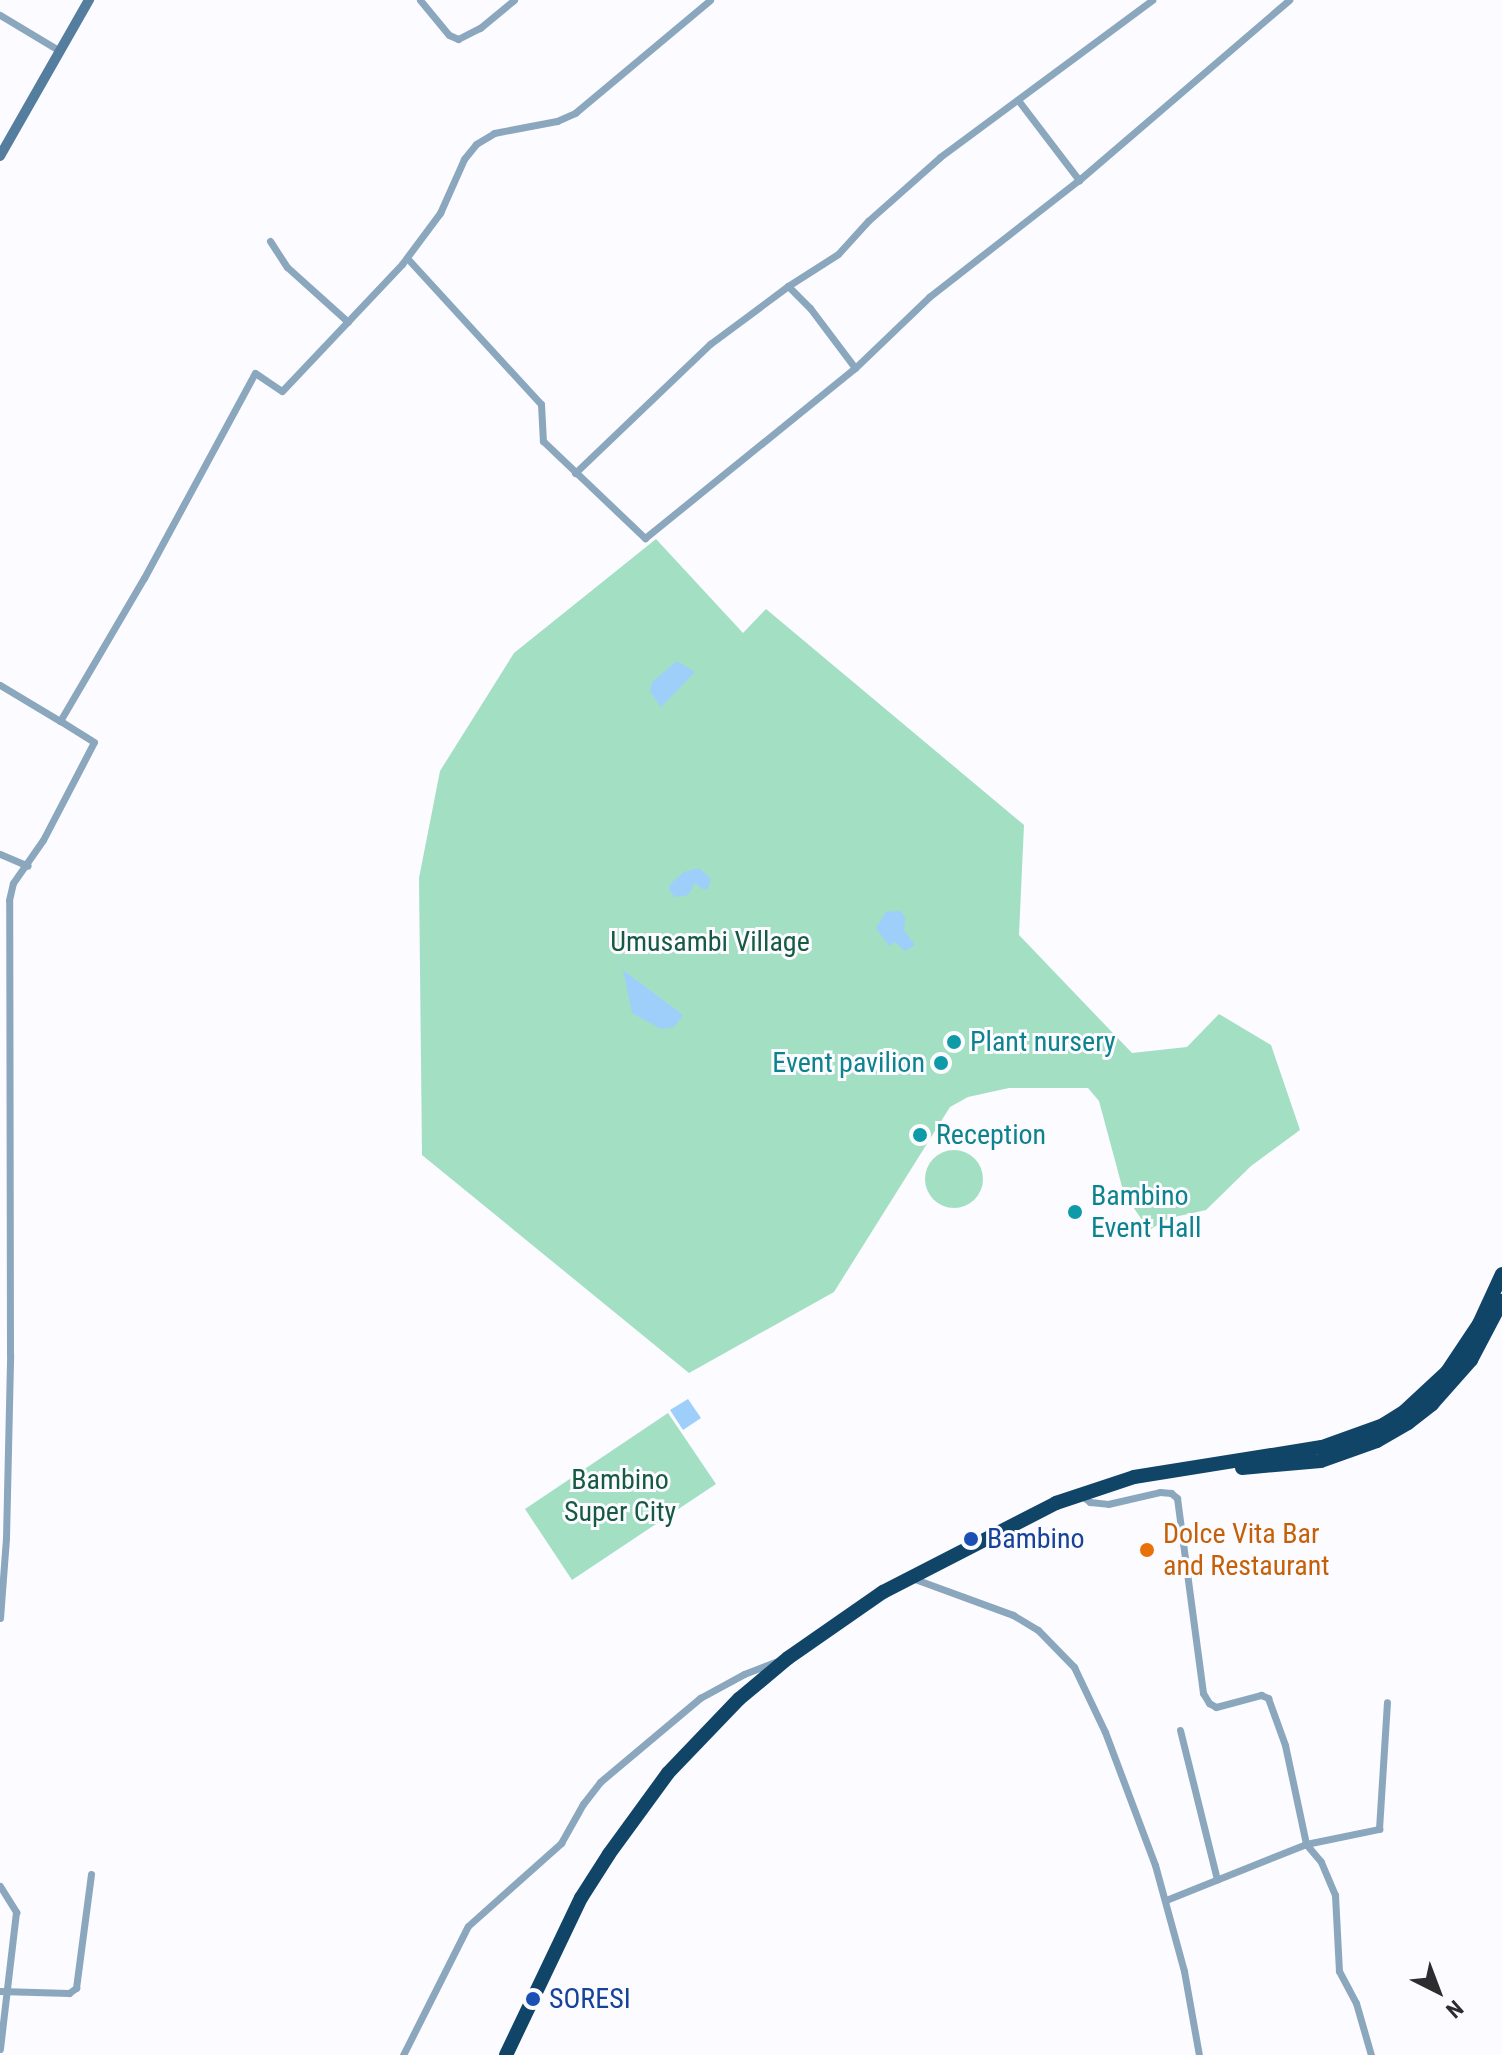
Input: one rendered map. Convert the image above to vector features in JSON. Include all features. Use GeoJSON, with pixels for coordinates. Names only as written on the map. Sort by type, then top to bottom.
{"type":"FeatureCollection","features":[{"type":"Feature","properties":{"kind":"highway"},"geometry":{"type":"LineString","coordinates":[[506,2055],[581,1898],[609,1854],[678,1762],[739,1699],[788,1658],[831,1625],[910,1577],[1079,1494],[1134,1477],[1322,1447],[1356,1437],[1405,1411],[1447,1372],[1462,1352],[1502,1274]]}},
{"type":"Feature","properties":{"kind":"highway"},"geometry":{"type":"LineString","coordinates":[[1198,1468],[1291,1466],[1332,1458],[1377,1441],[1408,1423],[1452,1383],[1492,1326],[1502,1301]]}},
{"type":"Feature","properties":{"kind":"street"},"geometry":{"type":"LineString","coordinates":[[0,156],[89,0]]}},
{"type":"Feature","properties":{"kind":"street"},"geometry":{"type":"LineString","coordinates":[[420,0],[449,35],[458,39],[480,28],[514,0]]}},
{"type":"Feature","properties":{"kind":"street"},"geometry":{"type":"LineString","coordinates":[[60,721],[144,578],[255,373],[282,391],[407,258],[440,213],[464,159],[476,144],[494,133],[557,121],[575,113],[710,0]]}},
{"type":"Feature","properties":{"kind":"street"},"geometry":{"type":"LineString","coordinates":[[575,473],[710,344],[788,286],[838,254],[892,198],[940,157],[1150,0]]}},
{"type":"Feature","properties":{"kind":"street"},"geometry":{"type":"LineString","coordinates":[[407,258],[541,404],[542,438],[645,538],[855,368],[929,297],[1079,180],[1289,0]]}},
{"type":"Feature","properties":{"kind":"street"},"geometry":{"type":"LineString","coordinates":[[0,15],[60,51]]}},
{"type":"Feature","properties":{"kind":"street"},"geometry":{"type":"LineString","coordinates":[[1018,100],[1079,180]]}},
{"type":"Feature","properties":{"kind":"street"},"geometry":{"type":"LineString","coordinates":[[270,241],[287,267],[348,322]]}},
{"type":"Feature","properties":{"kind":"street"},"geometry":{"type":"LineString","coordinates":[[788,286],[810,308],[855,368]]}},
{"type":"Feature","properties":{"kind":"street"},"geometry":{"type":"LineString","coordinates":[[0,685],[94,742],[28,866],[13,883],[9,900],[10,1355],[6,1538],[0,1618]]}},
{"type":"Feature","properties":{"kind":"street"},"geometry":{"type":"LineString","coordinates":[[0,854],[28,866]]}},
{"type":"Feature","properties":{"kind":"street"},"geometry":{"type":"LineString","coordinates":[[1079,1494],[1090,1502],[1108,1504],[1160,1492],[1175,1494],[1203,1693],[1209,1703],[1216,1707],[1267,1696],[1285,1745],[1288,1772],[1306,1844],[1321,1862],[1335,1895],[1339,1971],[1356,2003],[1371,2055]]}},
{"type":"Feature","properties":{"kind":"street"},"geometry":{"type":"LineString","coordinates":[[910,1577],[1013,1615],[1038,1630],[1074,1667],[1122,1775],[1166,1900],[1190,1998],[1199,2055]]}},
{"type":"Feature","properties":{"kind":"street"},"geometry":{"type":"LineString","coordinates":[[403,2055],[468,1926],[561,1843],[583,1804],[600,1782],[700,1698],[744,1674],[788,1658]]}},
{"type":"Feature","properties":{"kind":"street"},"geometry":{"type":"LineString","coordinates":[[1166,1900],[1306,1844],[1379,1829],[1387,1702]]}},
{"type":"Feature","properties":{"kind":"street"},"geometry":{"type":"LineString","coordinates":[[1180,1730],[1217,1880]]}},
{"type":"Feature","properties":{"kind":"street"},"geometry":{"type":"LineString","coordinates":[[3,1991],[69,1993],[76,1988],[91,1874]]}},
{"type":"Feature","properties":{"kind":"street"},"geometry":{"type":"LineString","coordinates":[[0,1886],[16,1912],[3,1991],[0,2049]]}},
{"type":"Feature","properties":{"kind":"green space","name":"Umusambi Village"},"geometry":{"type":"Polygon","coordinates":[[[656,539],[743,633],[766,609],[1024,825],[1019,935],[1132,1053],[1187,1047],[1219,1014],[1271,1045],[1300,1130],[1251,1166],[1206,1210],[1170,1218],[1149,1230],[1124,1194],[1099,1101],[1088,1088],[1009,1088],[968,1097],[950,1107],[834,1292],[689,1373],[422,1155],[419,878],[440,771],[514,653],[656,539]]]}},
{"type":"Feature","properties":{"kind":"green space"},"geometry":{"type":"Polygon","coordinates":[[[954,1150],[974,1159],[983,1179],[974,1199],[954,1208],[934,1199],[925,1179],[934,1159],[954,1150]]]}},
{"type":"Feature","properties":{"kind":"green space","name":"Bambino Super City"},"geometry":{"type":"Polygon","coordinates":[[[668,1413],[716,1484],[572,1580],[525,1509],[668,1413]]]}},
{"type":"Feature","properties":{"kind":"water"},"geometry":{"type":"Polygon","coordinates":[[[677,661],[695,672],[661,707],[650,692],[652,682],[677,661]]]}},
{"type":"Feature","properties":{"kind":"water"},"geometry":{"type":"Polygon","coordinates":[[[699,868],[711,879],[708,889],[702,889],[695,883],[688,895],[675,897],[669,890],[670,884],[684,872],[699,868]]]}},
{"type":"Feature","properties":{"kind":"water"},"geometry":{"type":"Polygon","coordinates":[[[900,911],[905,917],[904,930],[915,945],[905,951],[895,942],[889,946],[876,928],[886,912],[900,911]]]}},
{"type":"Feature","properties":{"kind":"water"},"geometry":{"type":"Polygon","coordinates":[[[623,970],[683,1015],[674,1027],[661,1029],[632,1013],[623,970]]]}},
{"type":"Feature","properties":{"kind":"water"},"geometry":{"type":"Polygon","coordinates":[[[688,1399],[701,1418],[683,1430],[670,1410],[688,1399]]]}},
{"type":"Feature","properties":{"kind":"place","name":"Plant nursery"},"geometry":{"type":"Point","coordinates":[954,1042]}},
{"type":"Feature","properties":{"kind":"place","name":"Event pavilion"},"geometry":{"type":"Point","coordinates":[941,1063]}},
{"type":"Feature","properties":{"kind":"place","name":"Reception"},"geometry":{"type":"Point","coordinates":[920,1135]}},
{"type":"Feature","properties":{"kind":"place","name":"Bambino Event Hall"},"geometry":{"type":"Point","coordinates":[1075,1212]}},
{"type":"Feature","properties":{"kind":"place","name":"Bambino"},"geometry":{"type":"Point","coordinates":[971,1539]}},
{"type":"Feature","properties":{"kind":"place","name":"Dolce Vita Bar and Restaurant"},"geometry":{"type":"Point","coordinates":[1147,1550]}},
{"type":"Feature","properties":{"kind":"place","name":"SORESI"},"geometry":{"type":"Point","coordinates":[533,1999]}}]}
